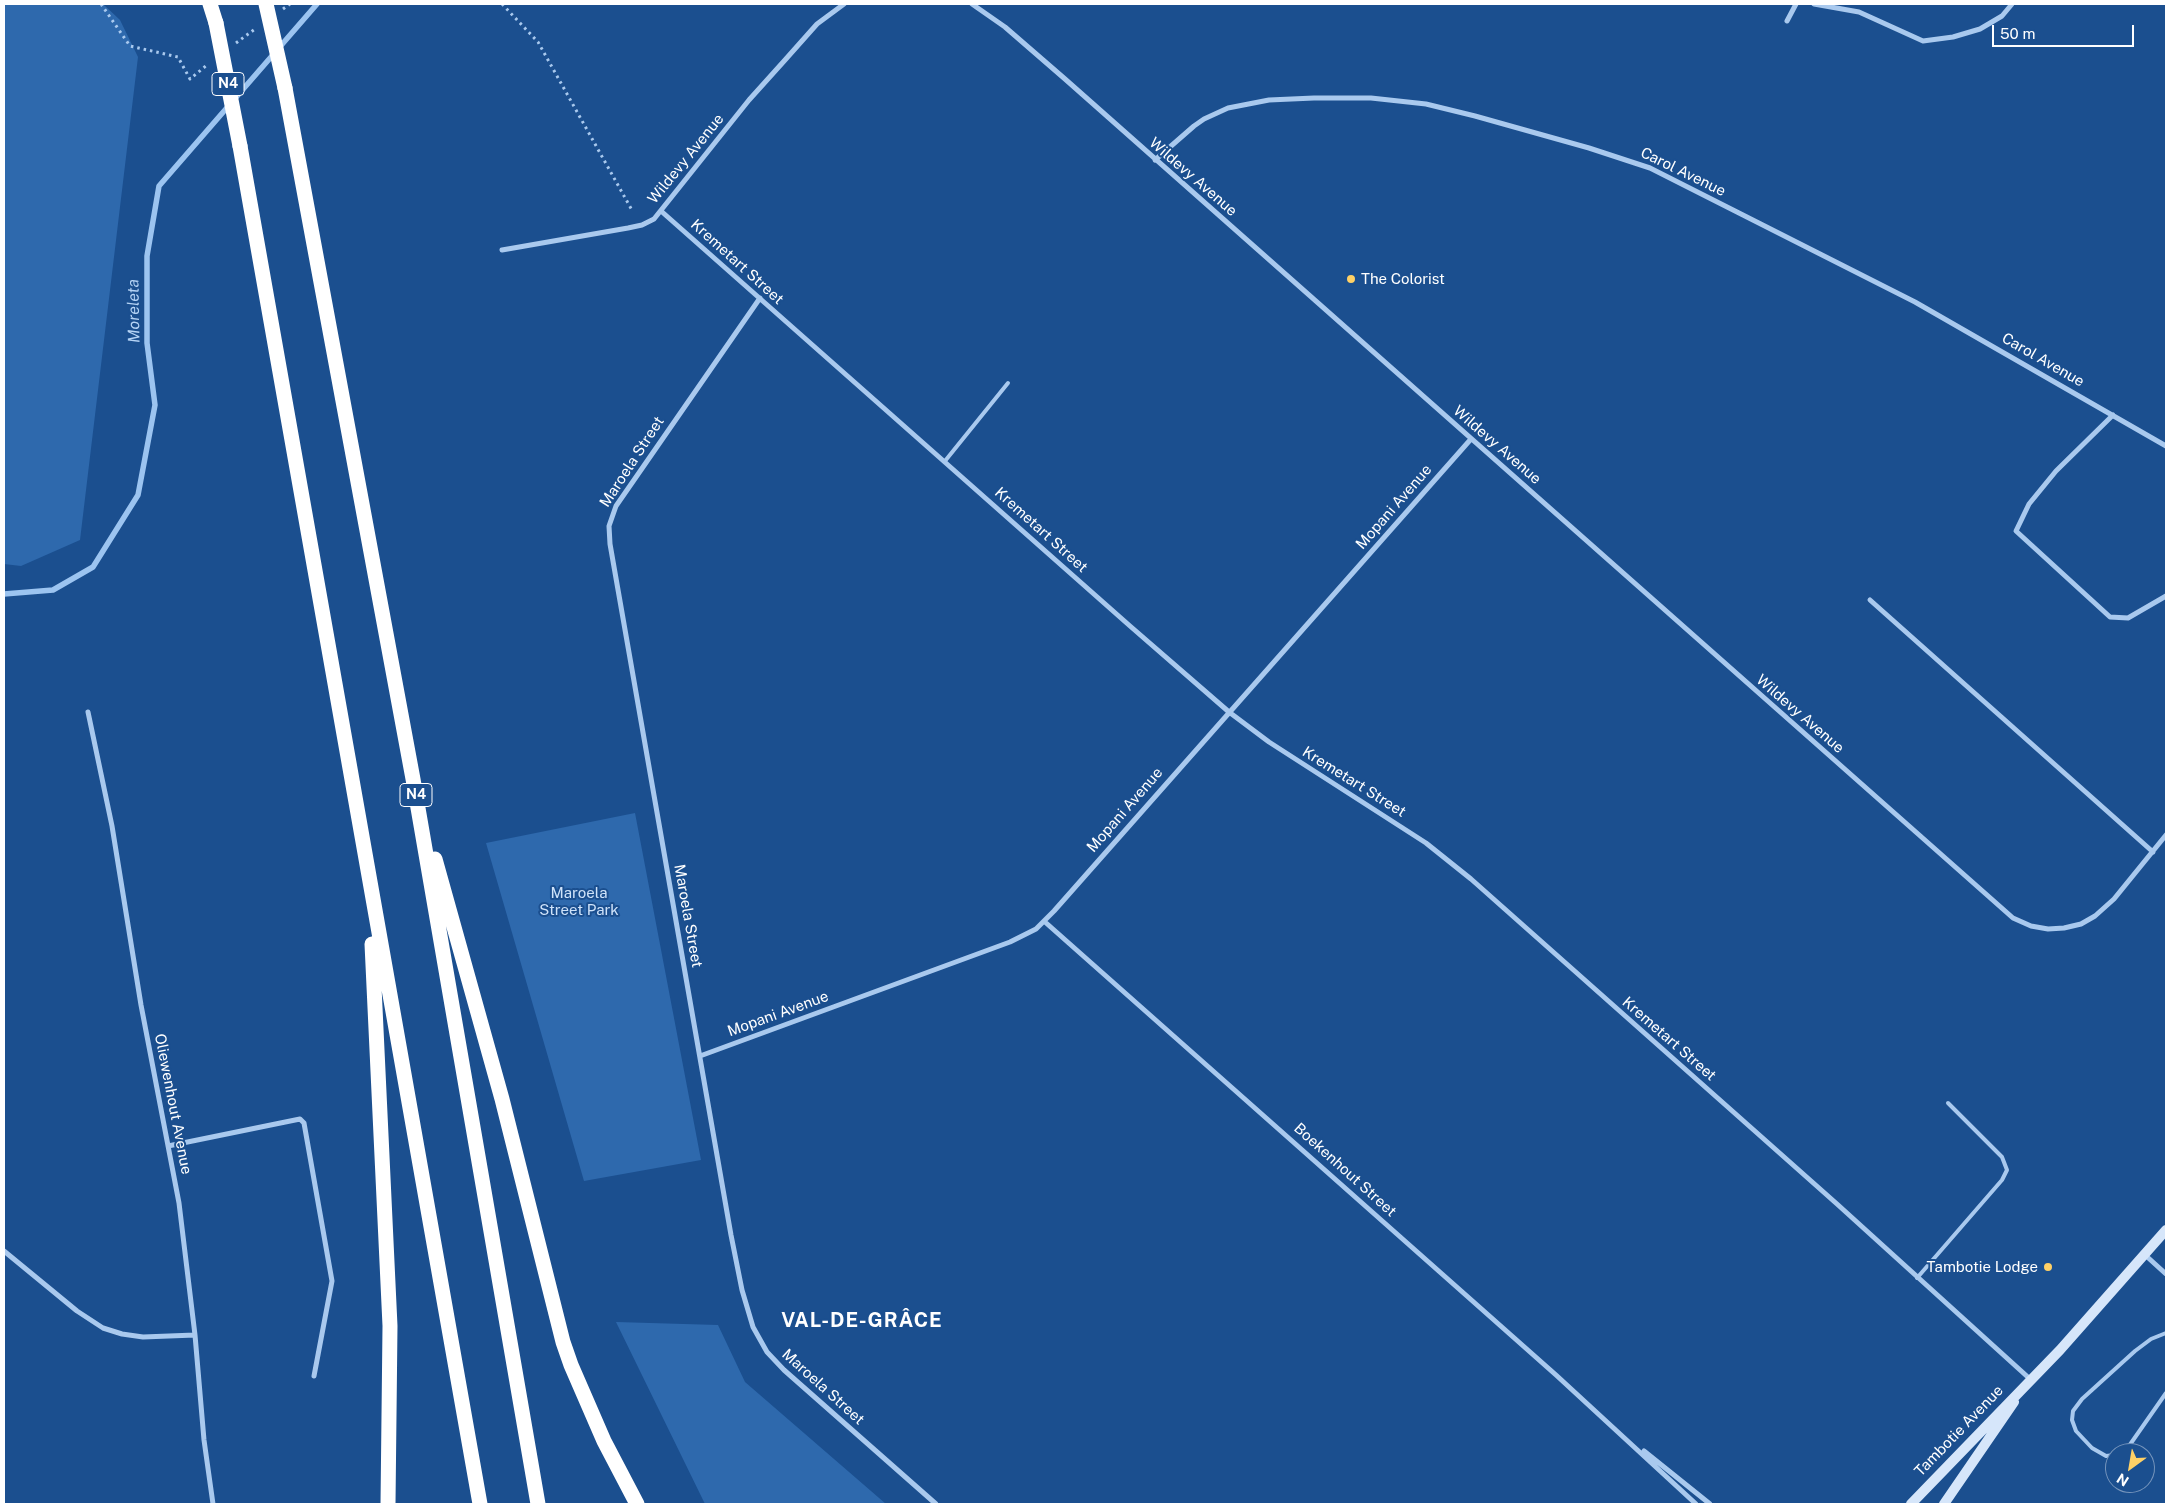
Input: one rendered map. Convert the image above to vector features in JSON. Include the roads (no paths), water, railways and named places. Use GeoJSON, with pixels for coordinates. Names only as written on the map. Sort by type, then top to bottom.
{"type":"FeatureCollection","features":[{"type":"Feature","properties":{"kind":"highway","name":"N4"},"geometry":{"type":"LineString","coordinates":[[210,4],[216,23],[240,146],[480,1504]]}},
{"type":"Feature","properties":{"kind":"highway","name":"N4"},"geometry":{"type":"LineString","coordinates":[[271,9],[413,778],[538,1504]]}},
{"type":"Feature","properties":{"kind":"highway"},"geometry":{"type":"LineString","coordinates":[[413,778],[502,1099],[563,1342],[604,1442],[637,1504]]}},
{"type":"Feature","properties":{"kind":"highway"},"geometry":{"type":"LineString","coordinates":[[369,883],[390,1326],[388,1504]]}},
{"type":"Feature","properties":{"kind":"main road","name":"Tambotie Avenue"},"geometry":{"type":"LineString","coordinates":[[1911,1504],[2030,1378],[2060,1350],[2166,1230]]}},
{"type":"Feature","properties":{"kind":"main road","name":"Tambotie Avenue"},"geometry":{"type":"LineString","coordinates":[[1944,1504],[2030,1378]]}},
{"type":"Feature","properties":{"kind":"street","name":"Wildevy Avenue"},"geometry":{"type":"LineString","coordinates":[[502,250],[642,225],[654,219],[749,100],[790,53],[817,24],[844,4]]}},
{"type":"Feature","properties":{"kind":"street","name":"Wildevy Avenue"},"geometry":{"type":"LineString","coordinates":[[972,4],[1005,27],[2002,909],[2021,922],[2039,928],[2064,928],[2081,924],[2095,916],[2108,904],[2165,838]]}},
{"type":"Feature","properties":{"kind":"street"},"geometry":{"type":"LineString","coordinates":[[1787,21],[1796,4]]}},
{"type":"Feature","properties":{"kind":"street"},"geometry":{"type":"LineString","coordinates":[[1814,4],[1859,12],[1923,41],[1953,37],[1980,29],[2002,16],[2012,4]]}},
{"type":"Feature","properties":{"kind":"street","name":"Carol Avenue"},"geometry":{"type":"LineString","coordinates":[[1155,160],[1204,119],[1228,108],[1249,102],[1278,99],[1371,98],[1426,104],[1599,150],[1650,168],[1915,302],[2166,446]]}},
{"type":"Feature","properties":{"kind":"street","name":"Kremetart Street"},"geometry":{"type":"LineString","coordinates":[[661,211],[1136,632],[1230,712],[1279,749],[1426,843],[1471,879],[2030,1378]]}},
{"type":"Feature","properties":{"kind":"street","name":"Maroela Street"},"geometry":{"type":"LineString","coordinates":[[760,298],[630,484],[613,512],[609,526],[610,544],[739,1276],[756,1334],[767,1352],[784,1370],[936,1504]]}},
{"type":"Feature","properties":{"kind":"street"},"geometry":{"type":"LineString","coordinates":[[2113,415],[2056,471],[2029,504],[2016,531],[2110,617],[2128,618],[2166,596]]}},
{"type":"Feature","properties":{"kind":"street","name":"Mopani Avenue"},"geometry":{"type":"LineString","coordinates":[[700,1056],[1010,942],[1029,934],[1045,922],[1471,438]]}},
{"type":"Feature","properties":{"kind":"street"},"geometry":{"type":"LineString","coordinates":[[1870,600],[2153,852]]}},
{"type":"Feature","properties":{"kind":"street","name":"Oliewenhout Avenue"},"geometry":{"type":"LineString","coordinates":[[88,712],[112,826],[142,1005],[179,1203],[195,1334],[203,1431],[214,1504]]}},
{"type":"Feature","properties":{"kind":"street","name":"Boekenhout Street"},"geometry":{"type":"LineString","coordinates":[[1045,922],[1627,1439],[1696,1504]]}},
{"type":"Feature","properties":{"kind":"street"},"geometry":{"type":"LineString","coordinates":[[168,1146],[300,1119],[304,1123],[332,1281],[314,1376]]}},
{"type":"Feature","properties":{"kind":"street"},"geometry":{"type":"LineString","coordinates":[[4,1251],[77,1311],[103,1328],[122,1334],[143,1337],[195,1334]]}},
{"type":"Feature","properties":{"kind":"street"},"geometry":{"type":"LineString","coordinates":[[2144,1254],[2166,1274]]}},
{"type":"Feature","properties":{"kind":"street","name":"Boekenhout Street"},"geometry":{"type":"LineString","coordinates":[[1627,1439],[1667,1468],[1710,1504]]}},
{"type":"Feature","properties":{"kind":"lane"},"geometry":{"type":"LineString","coordinates":[[945,461],[1008,383]]}},
{"type":"Feature","properties":{"kind":"lane"},"geometry":{"type":"LineString","coordinates":[[1917,1278],[2002,1180],[2007,1170],[2002,1157],[1948,1104]]}},
{"type":"Feature","properties":{"kind":"lane"},"geometry":{"type":"LineString","coordinates":[[2105,1455],[2076,1431],[2072,1420],[2073,1411],[2082,1399],[2135,1351],[2151,1339],[2166,1332]]}},
{"type":"Feature","properties":{"kind":"lane"},"geometry":{"type":"LineString","coordinates":[[2131,1443],[2166,1393]]}},
{"type":"Feature","properties":{"kind":"waterway","name":"Moreleta"},"geometry":{"type":"LineString","coordinates":[[4,594],[53,590],[93,567],[138,495],[155,405],[147,343],[147,256],[159,186],[317,4]]}},
{"type":"Feature","properties":{"kind":"place","name":"The Colorist"},"geometry":{"type":"Point","coordinates":[1351,279]}},
{"type":"Feature","properties":{"kind":"place","name":"Tambotie Lodge"},"geometry":{"type":"Point","coordinates":[2048,1267]}},
{"type":"Feature","properties":{"kind":"district","name":"VAL-DE-GRÂCE"},"geometry":{"type":"Point","coordinates":[862,1321]}},
{"type":"Feature","properties":{"kind":"park label","name":"Maroela Street Park"},"geometry":{"type":"Point","coordinates":[579,902]}}]}
